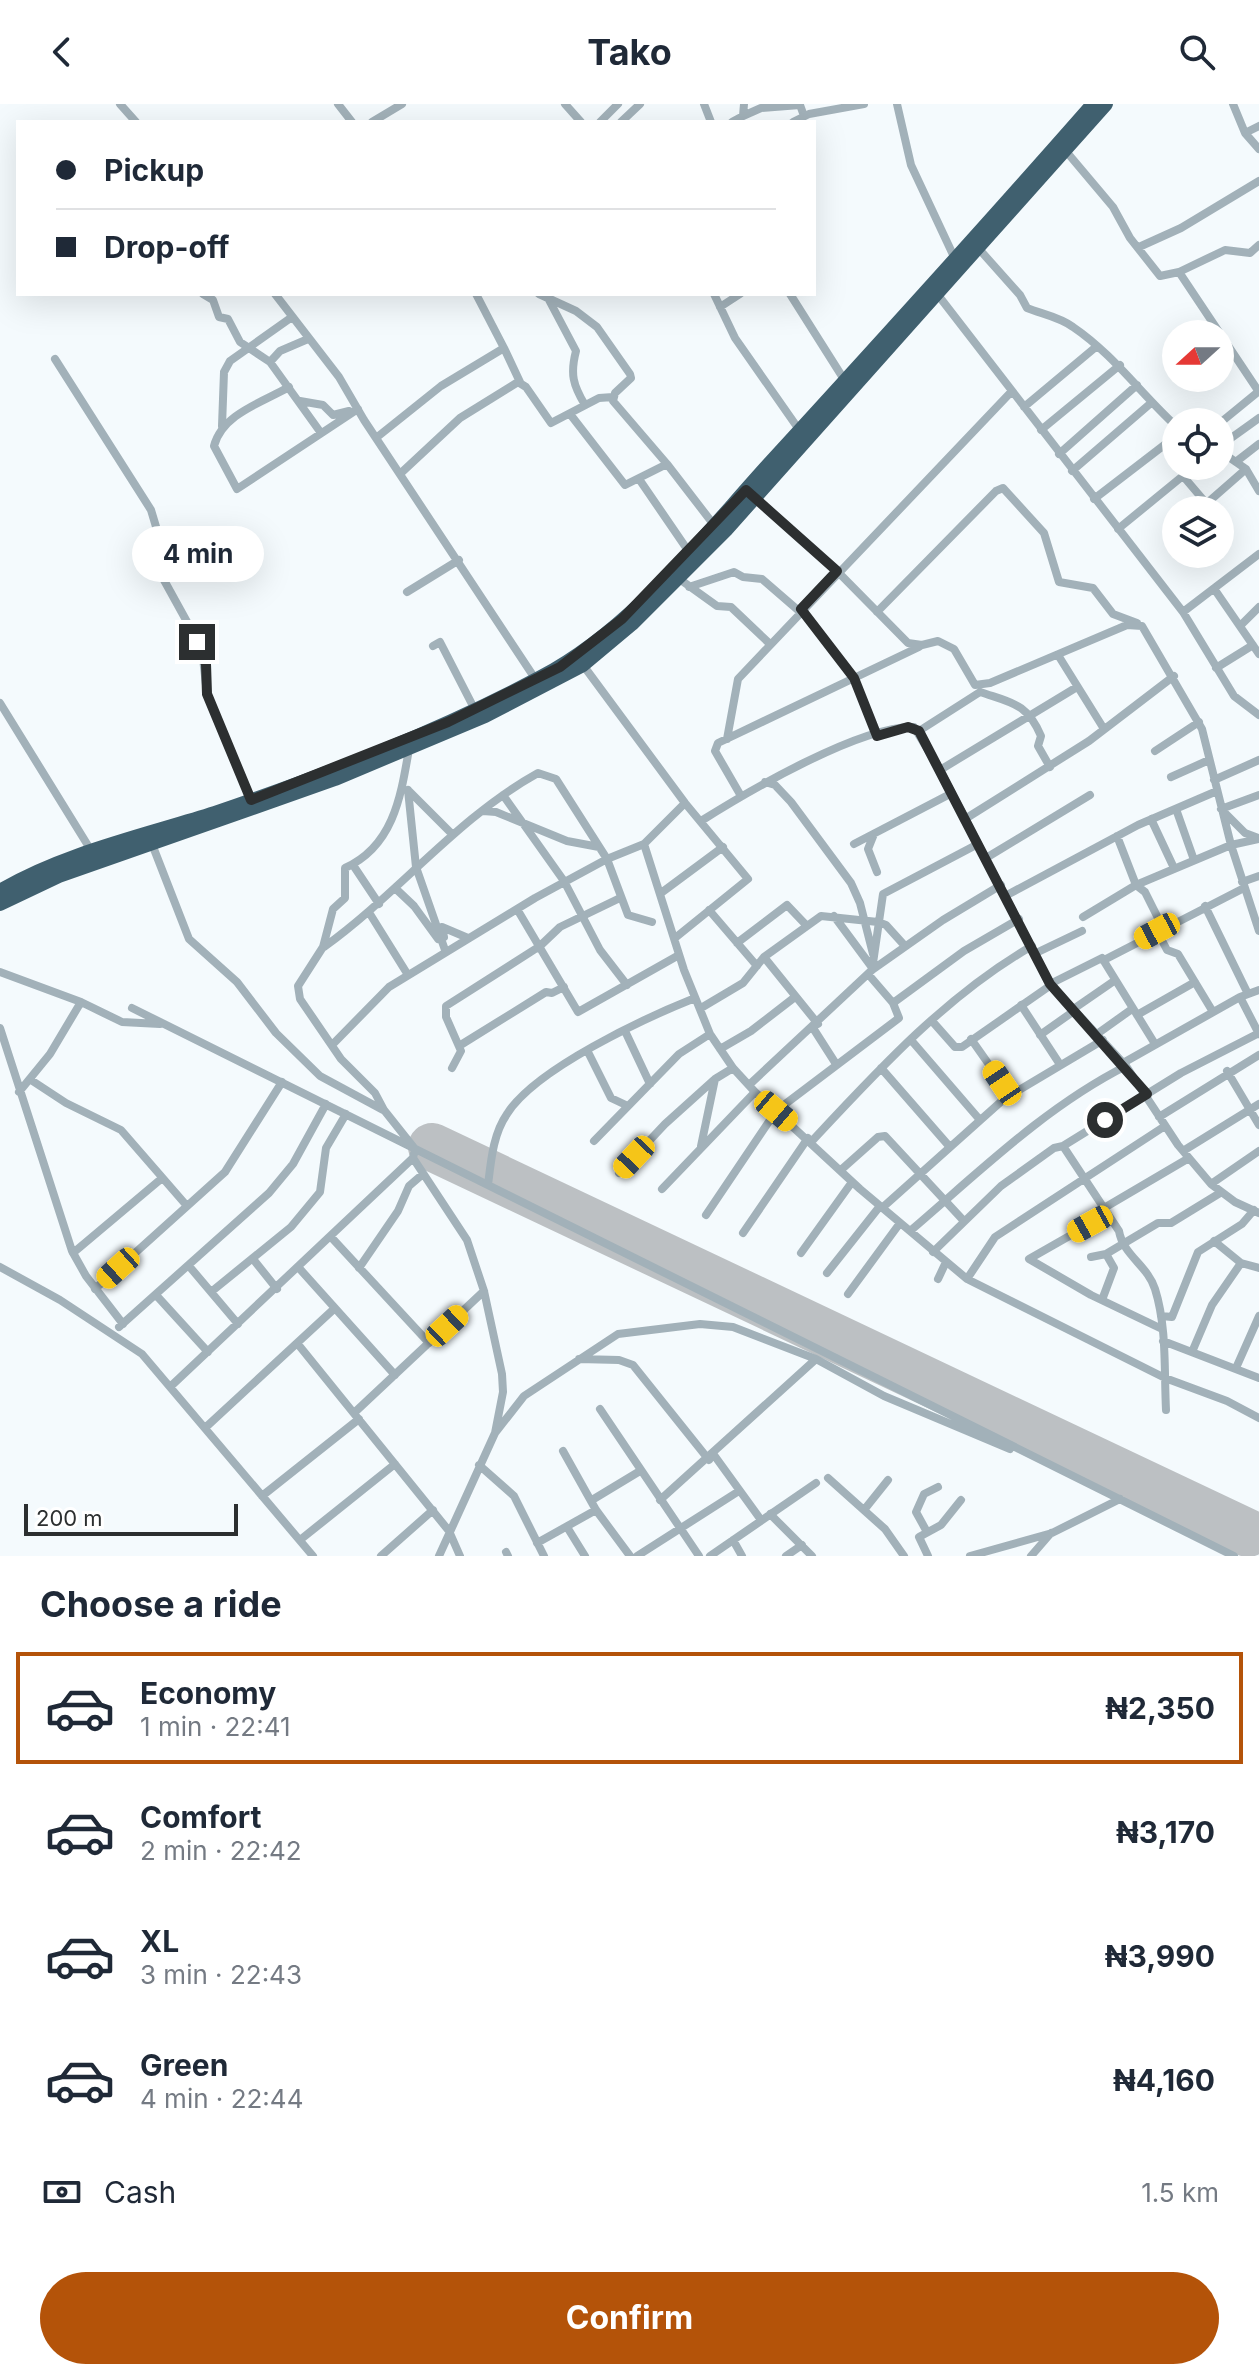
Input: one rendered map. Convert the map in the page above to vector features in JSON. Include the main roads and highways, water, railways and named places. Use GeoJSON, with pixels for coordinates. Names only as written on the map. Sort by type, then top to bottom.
{"type":"FeatureCollection","features":[{"type":"Feature","properties":{"kind":"highway"},"geometry":{"type":"LineString","coordinates":[[0,904],[95,858],[152,844],[289,797],[409,749],[530,695],[583,665],[684,583],[800,431],[1093,104]]}},
{"type":"Feature","properties":{"kind":"highway"},"geometry":{"type":"LineString","coordinates":[[0,891],[251,800],[475,710],[536,680],[610,631],[714,525],[750,494],[938,295],[1106,104]]}}]}
